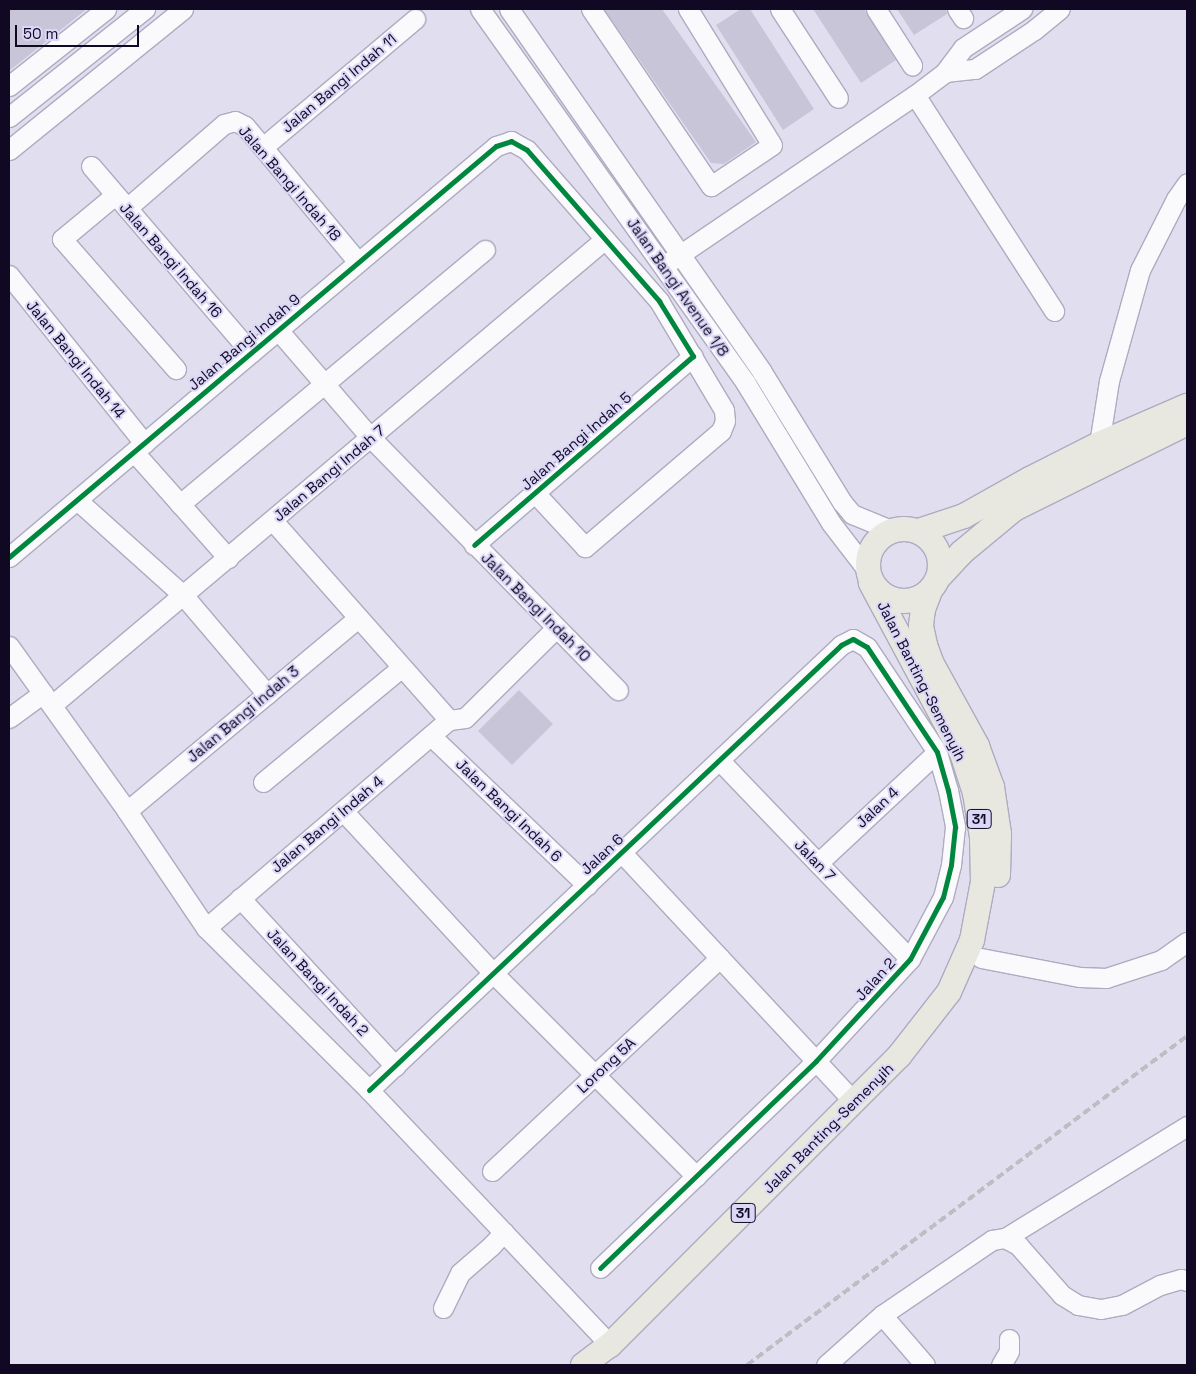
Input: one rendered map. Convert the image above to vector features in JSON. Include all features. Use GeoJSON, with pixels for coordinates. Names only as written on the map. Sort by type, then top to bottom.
{"type":"FeatureCollection","features":[{"type":"Feature","properties":{"kind":"main road"},"geometry":{"type":"LineString","coordinates":[[919,531],[964,516],[1030,479],[1099,444],[1187,406]]}},
{"type":"Feature","properties":{"kind":"main road","name":"Jalan Banting-Semenyih"},"geometry":{"type":"LineString","coordinates":[[583,1365],[610,1345],[899,1056],[952,1008],[981,958],[998,893],[999,834],[992,787],[977,746],[932,664],[925,645],[921,626],[923,609],[934,584],[961,552],[1014,509],[1187,423]]}},
{"type":"Feature","properties":{"kind":"main road"},"geometry":{"type":"LineString","coordinates":[[905,528],[919,531],[930,539],[938,550],[940,564],[934,584],[915,600],[898,602],[883,595],[869,577],[872,546],[891,530],[905,528]]}},
{"type":"Feature","properties":{"kind":"main road","name":"Jalan Banting-Semenyih"},"geometry":{"type":"LineString","coordinates":[[869,577],[962,753],[975,793],[982,837],[983,882],[972,940],[950,992],[899,1056]]}},
{"type":"Feature","properties":{"kind":"street"},"geometry":{"type":"LineString","coordinates":[[9,86],[106,9]]}},
{"type":"Feature","properties":{"kind":"street"},"geometry":{"type":"LineString","coordinates":[[9,117],[145,9]]}},
{"type":"Feature","properties":{"kind":"street"},"geometry":{"type":"LineString","coordinates":[[9,150],[183,9]]}},
{"type":"Feature","properties":{"kind":"street","name":"Jalan Bangi Avenue 1/8"},"geometry":{"type":"LineString","coordinates":[[480,9],[745,382],[831,524],[869,577]]}},
{"type":"Feature","properties":{"kind":"street","name":"Jalan Bangi Avenue 1/8"},"geometry":{"type":"LineString","coordinates":[[509,9],[762,372],[842,502],[852,514],[864,521],[891,530]]}},
{"type":"Feature","properties":{"kind":"street"},"geometry":{"type":"LineString","coordinates":[[591,9],[711,186],[772,145],[688,9]]}},
{"type":"Feature","properties":{"kind":"street"},"geometry":{"type":"LineString","coordinates":[[780,9],[838,98]]}},
{"type":"Feature","properties":{"kind":"street"},"geometry":{"type":"LineString","coordinates":[[876,9],[912,65]]}},
{"type":"Feature","properties":{"kind":"street"},"geometry":{"type":"LineString","coordinates":[[664,266],[915,95],[945,72],[963,48],[1022,9]]}},
{"type":"Feature","properties":{"kind":"street"},"geometry":{"type":"LineString","coordinates":[[945,72],[975,69],[1034,30],[1060,9]]}},
{"type":"Feature","properties":{"kind":"street","name":"Jalan Bangi Indah 11"},"geometry":{"type":"LineString","coordinates":[[263,147],[415,19]]}},
{"type":"Feature","properties":{"kind":"street"},"geometry":{"type":"LineString","coordinates":[[915,95],[1054,311]]}},
{"type":"Feature","properties":{"kind":"street","name":"Jalan Bangi Indah 18"},"geometry":{"type":"LineString","coordinates":[[176,369],[62,239],[121,202],[224,124],[236,121],[245,126],[358,262]]}},
{"type":"Feature","properties":{"kind":"street","name":"Jalan Bangi Indah 9"},"geometry":{"type":"LineString","coordinates":[[9,557],[496,146],[511,141],[528,150],[604,240]]}},
{"type":"Feature","properties":{"kind":"street","name":"Jalan Bangi Indah 16"},"geometry":{"type":"LineString","coordinates":[[91,166],[250,353]]}},
{"type":"Feature","properties":{"kind":"street"},"geometry":{"type":"LineString","coordinates":[[1099,444],[1109,381],[1140,270],[1176,199],[1187,183]]}},
{"type":"Feature","properties":{"kind":"street"},"geometry":{"type":"LineString","coordinates":[[534,493],[585,547],[721,431],[725,421],[724,410],[660,301],[604,240]]}},
{"type":"Feature","properties":{"kind":"street","name":"Jalan Bangi Indah 7"},"geometry":{"type":"LineString","coordinates":[[9,718],[47,699],[183,595],[604,240]]}},
{"type":"Feature","properties":{"kind":"street"},"geometry":{"type":"LineString","coordinates":[[180,504],[485,250]]}},
{"type":"Feature","properties":{"kind":"street","name":"Jalan Bangi Indah 14"},"geometry":{"type":"LineString","coordinates":[[9,275],[180,504],[228,558]]}},
{"type":"Feature","properties":{"kind":"street","name":"Jalan Bangi Indah 10"},"geometry":{"type":"LineString","coordinates":[[278,330],[371,438],[618,690]]}},
{"type":"Feature","properties":{"kind":"street","name":"Jalan Bangi Indah 5"},"geometry":{"type":"LineString","coordinates":[[474,545],[694,356]]}},
{"type":"Feature","properties":{"kind":"street"},"geometry":{"type":"LineString","coordinates":[[76,500],[183,595],[267,694]]}},
{"type":"Feature","properties":{"kind":"street"},"geometry":{"type":"LineString","coordinates":[[273,521],[449,720],[465,718],[556,628]]}},
{"type":"Feature","properties":{"kind":"street","name":"Jalan Bangi Indah 3"},"geometry":{"type":"LineString","coordinates":[[127,811],[358,618]]}},
{"type":"Feature","properties":{"kind":"street","name":"Jalan 2"},"geometry":{"type":"LineString","coordinates":[[600,1268],[816,1061],[910,959],[943,897],[951,864],[955,827],[948,790],[937,752],[867,646],[853,639]]}},
{"type":"Feature","properties":{"kind":"street","name":"Jalan 6"},"geometry":{"type":"LineString","coordinates":[[369,1090],[841,645],[853,639]]}},
{"type":"Feature","properties":{"kind":"street"},"geometry":{"type":"LineString","coordinates":[[9,646],[127,811],[206,928],[369,1090],[610,1345]]}},
{"type":"Feature","properties":{"kind":"street"},"geometry":{"type":"LineString","coordinates":[[263,782],[402,667]]}},
{"type":"Feature","properties":{"kind":"street","name":"Jalan Bangi Indah 4"},"geometry":{"type":"LineString","coordinates":[[206,928],[449,720]]}},
{"type":"Feature","properties":{"kind":"street","name":"Jalan Bangi Indah 6"},"geometry":{"type":"LineString","coordinates":[[431,736],[587,885]]}},
{"type":"Feature","properties":{"kind":"street","name":"Jalan 4"},"geometry":{"type":"LineString","coordinates":[[818,863],[937,752]]}},
{"type":"Feature","properties":{"kind":"street","name":"Jalan 7"},"geometry":{"type":"LineString","coordinates":[[720,761],[910,959]]}},
{"type":"Feature","properties":{"kind":"street"},"geometry":{"type":"LineString","coordinates":[[343,811],[494,974],[696,1176]]}},
{"type":"Feature","properties":{"kind":"street"},"geometry":{"type":"LineString","coordinates":[[622,853],[854,1102]]}},
{"type":"Feature","properties":{"kind":"street","name":"Jalan Bangi Indah 2"},"geometry":{"type":"LineString","coordinates":[[240,898],[395,1066]]}},
{"type":"Feature","properties":{"kind":"street"},"geometry":{"type":"LineString","coordinates":[[981,958],[1080,977],[1106,978],[1161,960],[1187,942]]}},
{"type":"Feature","properties":{"kind":"street","name":"Lorong 5A"},"geometry":{"type":"LineString","coordinates":[[492,1171],[720,958]]}},
{"type":"Feature","properties":{"kind":"street"},"geometry":{"type":"LineString","coordinates":[[826,1365],[882,1315],[992,1240],[1006,1238],[1187,1126]]}},
{"type":"Feature","properties":{"kind":"street"},"geometry":{"type":"LineString","coordinates":[[443,1308],[460,1273],[492,1246],[504,1232]]}},
{"type":"Feature","properties":{"kind":"street"},"geometry":{"type":"LineString","coordinates":[[1006,1238],[1018,1245],[1062,1295],[1078,1305],[1101,1309],[1122,1305],[1160,1285],[1185,1277]]}},
{"type":"Feature","properties":{"kind":"street"},"geometry":{"type":"LineString","coordinates":[[882,1315],[925,1365]]}},
{"type":"Feature","properties":{"kind":"street"},"geometry":{"type":"LineString","coordinates":[[1001,1365],[1010,1351],[1009,1339]]}},
{"type":"Feature","properties":{"kind":"building"},"geometry":{"type":"Polygon","coordinates":[[[9,9],[87,9],[9,71],[9,9]]]}},
{"type":"Feature","properties":{"kind":"building"},"geometry":{"type":"Polygon","coordinates":[[[604,9],[662,9],[756,142],[724,164],[711,163],[604,9]]]}},
{"type":"Feature","properties":{"kind":"building"},"geometry":{"type":"Polygon","coordinates":[[[741,9],[750,9],[814,109],[783,130],[716,25],[741,9]]]}},
{"type":"Feature","properties":{"kind":"building"},"geometry":{"type":"Polygon","coordinates":[[[813,9],[864,9],[896,60],[861,83],[813,9]]]}},
{"type":"Feature","properties":{"kind":"building"},"geometry":{"type":"Polygon","coordinates":[[[897,9],[946,9],[947,14],[914,35],[897,9]]]}},
{"type":"Feature","properties":{"kind":"building"},"geometry":{"type":"Polygon","coordinates":[[[519,690],[553,724],[512,765],[478,731],[519,690]]]}},
{"type":"Feature","properties":{"kind":"railway"},"geometry":{"type":"LineString","coordinates":[[747,1365],[1187,1036]]}},
{"type":"Feature","properties":{"kind":"cycle path"},"geometry":{"type":"LineString","coordinates":[[9,557],[496,146],[511,141],[527,150],[659,301],[693,356],[474,545]]}},
{"type":"Feature","properties":{"kind":"cycle path"},"geometry":{"type":"LineString","coordinates":[[369,1090],[841,645],[853,639],[867,647],[937,752],[948,790],[955,827],[951,865],[943,897],[910,959],[816,1061],[600,1268]]}}]}
